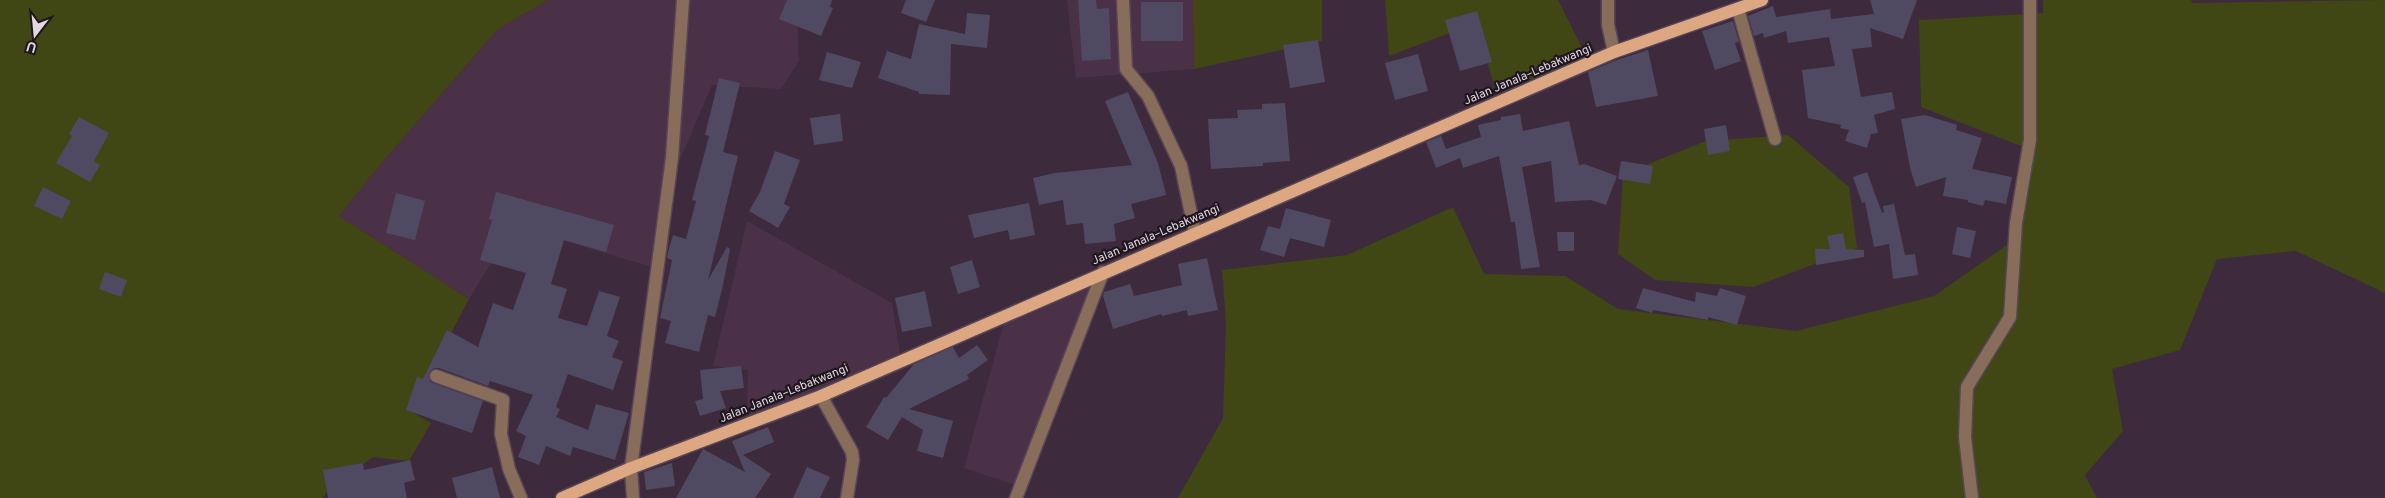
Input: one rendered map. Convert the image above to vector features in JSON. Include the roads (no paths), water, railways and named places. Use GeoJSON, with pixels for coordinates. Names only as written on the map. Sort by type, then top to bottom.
{"type":"FeatureCollection","features":[{"type":"Feature","properties":{"kind":"main road","name":"Jalan Janala–Lebakwangi"},"geometry":{"type":"LineString","coordinates":[[562,498],[632,468],[821,396],[1103,272],[1614,52],[1762,0]]}},
{"type":"Feature","properties":{"kind":"street"},"geometry":{"type":"LineString","coordinates":[[633,498],[632,468],[672,158],[683,0]]}},
{"type":"Feature","properties":{"kind":"street"},"geometry":{"type":"LineString","coordinates":[[1123,0],[1126,69],[1148,96],[1181,166],[1195,233]]}},
{"type":"Feature","properties":{"kind":"street"},"geometry":{"type":"LineString","coordinates":[[1608,0],[1608,25],[1614,52]]}},
{"type":"Feature","properties":{"kind":"street"},"geometry":{"type":"LineString","coordinates":[[1972,498],[1965,437],[1967,387],[2010,317],[2016,223],[2030,140],[2030,0]]}},
{"type":"Feature","properties":{"kind":"street"},"geometry":{"type":"LineString","coordinates":[[1738,9],[1775,139]]}},
{"type":"Feature","properties":{"kind":"street"},"geometry":{"type":"LineString","coordinates":[[1016,498],[1103,272]]}},
{"type":"Feature","properties":{"kind":"street"},"geometry":{"type":"LineString","coordinates":[[436,376],[503,400],[501,434],[509,469],[521,498]]}},
{"type":"Feature","properties":{"kind":"street"},"geometry":{"type":"LineString","coordinates":[[821,396],[852,452],[853,460],[847,498]]}}]}
